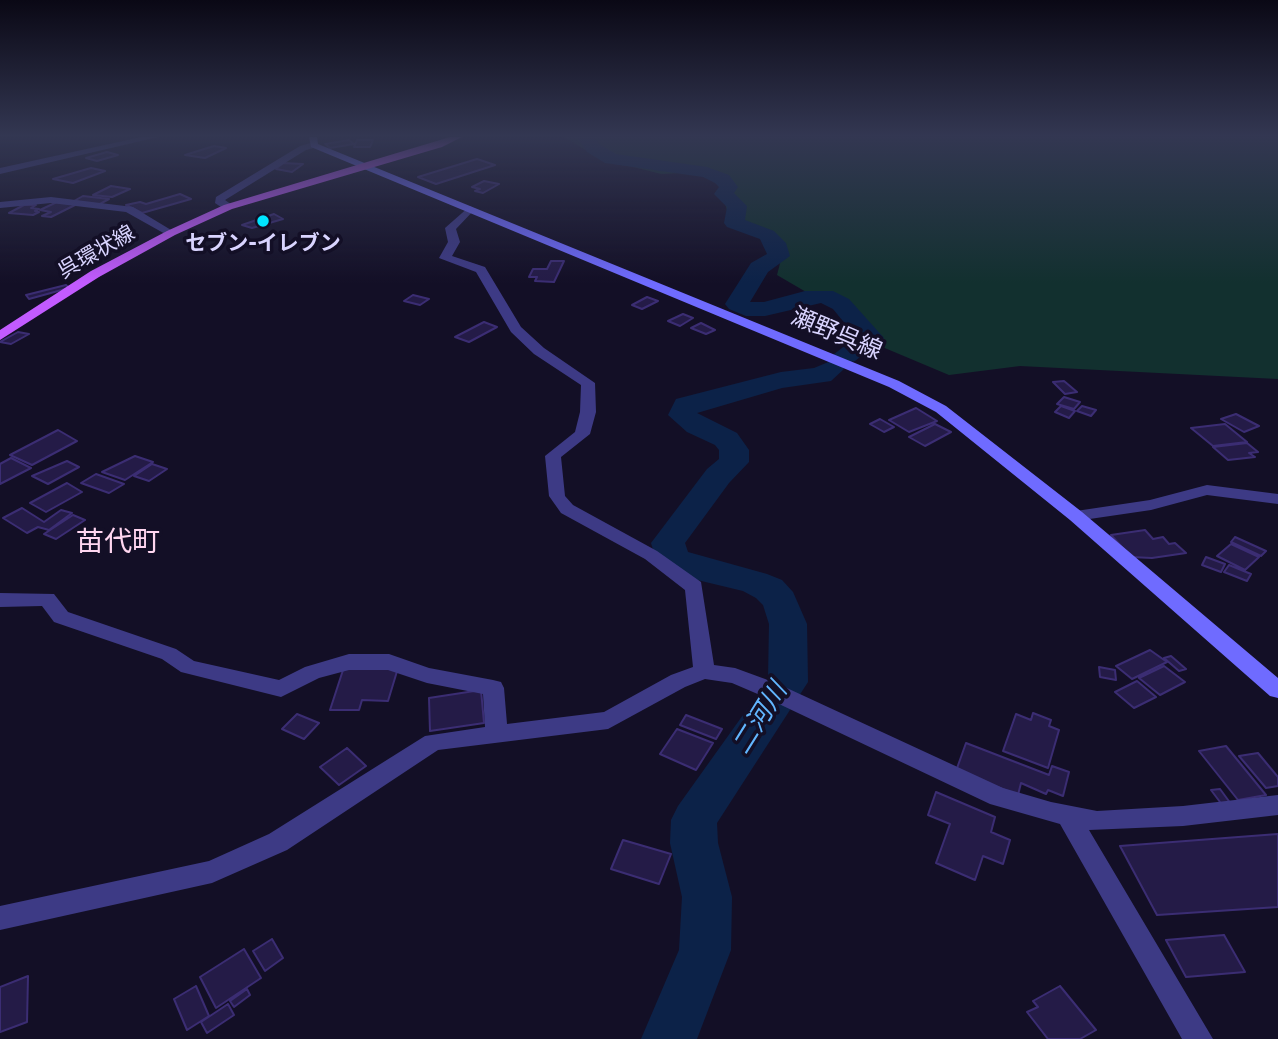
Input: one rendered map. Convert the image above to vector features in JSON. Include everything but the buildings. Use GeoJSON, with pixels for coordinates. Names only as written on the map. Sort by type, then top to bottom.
{"type":"FeatureCollection","features":[{"type":"Feature","properties":{"kind":"main road","name":"呉環状線"},"geometry":{"type":"LineString","coordinates":[[0,335],[95,274],[171,233],[229,207],[301,185]]}},
{"type":"Feature","properties":{"kind":"main road","name":"瀬野呉線"},"geometry":{"type":"LineString","coordinates":[[413,185],[894,384],[940,409],[1076,516],[1278,690]]}},
{"type":"Feature","properties":{"kind":"street"},"geometry":{"type":"LineString","coordinates":[[229,207],[220,203],[220,199],[242,185]]}},
{"type":"Feature","properties":{"kind":"street"},"geometry":{"type":"LineString","coordinates":[[0,205],[51,200],[129,209],[171,233]]}},
{"type":"Feature","properties":{"kind":"street"},"geometry":{"type":"LineString","coordinates":[[470,209],[450,228],[454,242],[445,258],[481,270],[516,329],[555,364],[588,383],[588,412],[582,434],[553,456],[557,496],[567,509],[650,555],[694,587],[704,671]]}},
{"type":"Feature","properties":{"kind":"street"},"geometry":{"type":"LineString","coordinates":[[1076,516],[1152,505],[1208,490],[1278,499]]}},
{"type":"Feature","properties":{"kind":"street"},"geometry":{"type":"LineString","coordinates":[[0,600],[47,599],[61,617],[169,654],[188,667],[281,689],[312,672],[349,662],[389,662],[427,675],[493,688],[497,732]]}},
{"type":"Feature","properties":{"kind":"street"},"geometry":{"type":"LineString","coordinates":[[0,918],[212,872],[278,842],[433,742],[608,720],[678,681],[704,671],[735,676],[768,689],[998,797],[1068,816],[1109,820],[1183,816],[1278,805]]}},
{"type":"Feature","properties":{"kind":"street"},"geometry":{"type":"LineString","coordinates":[[1068,816],[1198,1039]]}},
{"type":"Feature","properties":{"kind":"green space"},"geometry":{"type":"Polygon","coordinates":[[[724,185],[1278,185],[1278,379],[1020,366],[949,375],[880,346],[861,324],[777,275],[784,248],[731,224],[722,193],[724,185]]]}},
{"type":"Feature","properties":{"kind":"waterway","name":"二河川"},"geometry":{"type":"LineString","coordinates":[[728,185],[724,194],[737,206],[734,223],[767,235],[775,243],[779,256],[759,268],[737,304],[746,309],[765,309],[805,298],[825,296],[841,304],[871,338],[846,355]]}},
{"type":"Feature","properties":{"kind":"waterway","name":"二河川"},"geometry":{"type":"LineString","coordinates":[[669,1039],[705,950],[707,897],[694,843],[694,820],[788,682],[788,624],[780,601],[769,589],[754,582],[702,570],[673,559],[668,543],[718,476],[734,462],[734,450],[726,439],[697,426],[682,415],[686,405],[781,380],[821,375],[831,369]]}},
{"type":"Feature","properties":{"kind":"place","name":"セブン-イレブン"},"geometry":{"type":"Point","coordinates":[263,221]}},
{"type":"Feature","properties":{"kind":"district","name":"苗代町"},"geometry":{"type":"Point","coordinates":[118,544]}}]}
